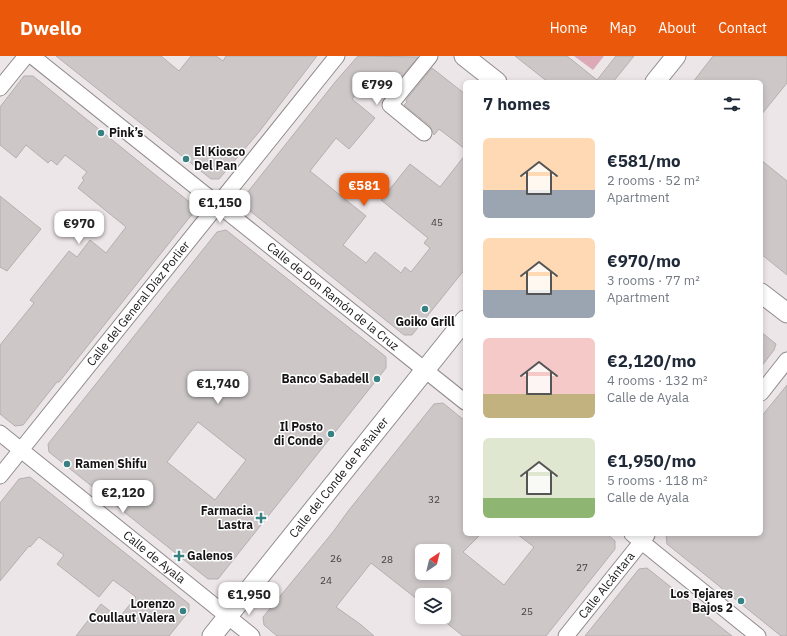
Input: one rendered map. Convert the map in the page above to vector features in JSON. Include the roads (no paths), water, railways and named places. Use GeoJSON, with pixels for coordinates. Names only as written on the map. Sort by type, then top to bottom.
{"type":"FeatureCollection","features":[{"type":"Feature","properties":{"kind":"street"},"geometry":{"type":"LineString","coordinates":[[0,88],[26,56]]}},
{"type":"Feature","properties":{"kind":"street","name":"Calle de Don Ramón de la Cruz"},"geometry":{"type":"LineString","coordinates":[[32,56],[463,400]]}},
{"type":"Feature","properties":{"kind":"street","name":"Calle del General Díaz Porlier"},"geometry":{"type":"LineString","coordinates":[[0,476],[337,56]]}},
{"type":"Feature","properties":{"kind":"street"},"geometry":{"type":"LineString","coordinates":[[424,134],[390,105],[430,56]]}},
{"type":"Feature","properties":{"kind":"street"},"geometry":{"type":"LineString","coordinates":[[464,56],[494,80]]}},
{"type":"Feature","properties":{"kind":"street"},"geometry":{"type":"LineString","coordinates":[[657,80],[676,56]]}},
{"type":"Feature","properties":{"kind":"street"},"geometry":{"type":"LineString","coordinates":[[763,295],[787,313]]}},
{"type":"Feature","properties":{"kind":"street","name":"Calle del Conde de Peñalver"},"geometry":{"type":"LineString","coordinates":[[212,636],[463,322]]}},
{"type":"Feature","properties":{"kind":"street"},"geometry":{"type":"LineString","coordinates":[[763,390],[787,360]]}},
{"type":"Feature","properties":{"kind":"street","name":"Calle de Ayala"},"geometry":{"type":"LineString","coordinates":[[0,433],[252,636]]}},
{"type":"Feature","properties":{"kind":"street"},"geometry":{"type":"LineString","coordinates":[[640,536],[758,636]]}},
{"type":"Feature","properties":{"kind":"street","name":"Calle Alcántara"},"geometry":{"type":"LineString","coordinates":[[566,636],[640,536]]}},
{"type":"Feature","properties":{"kind":"place","name":"Pink’s"},"geometry":{"type":"Point","coordinates":[101,133]}},
{"type":"Feature","properties":{"kind":"place","name":"El Kiosco Del Pan"},"geometry":{"type":"Point","coordinates":[186,159]}},
{"type":"Feature","properties":{"kind":"place","name":"Goiko Grill"},"geometry":{"type":"Point","coordinates":[425,309]}},
{"type":"Feature","properties":{"kind":"place","name":"Banco Sabadell"},"geometry":{"type":"Point","coordinates":[377,379]}},
{"type":"Feature","properties":{"kind":"place","name":"Il Posto di Conde"},"geometry":{"type":"Point","coordinates":[331,434]}},
{"type":"Feature","properties":{"kind":"place","name":"Ramen Shifu"},"geometry":{"type":"Point","coordinates":[67,464]}},
{"type":"Feature","properties":{"kind":"place","name":"Farmacia Lastra"},"geometry":{"type":"Point","coordinates":[261,518]}},
{"type":"Feature","properties":{"kind":"place","name":"Galenos"},"geometry":{"type":"Point","coordinates":[179,556]}},
{"type":"Feature","properties":{"kind":"place","name":"Los Tejares Bajos 2"},"geometry":{"type":"Point","coordinates":[741,601]}},
{"type":"Feature","properties":{"kind":"place","name":"Lorenzo Coullaut Valera"},"geometry":{"type":"Point","coordinates":[183,611]}}]}
